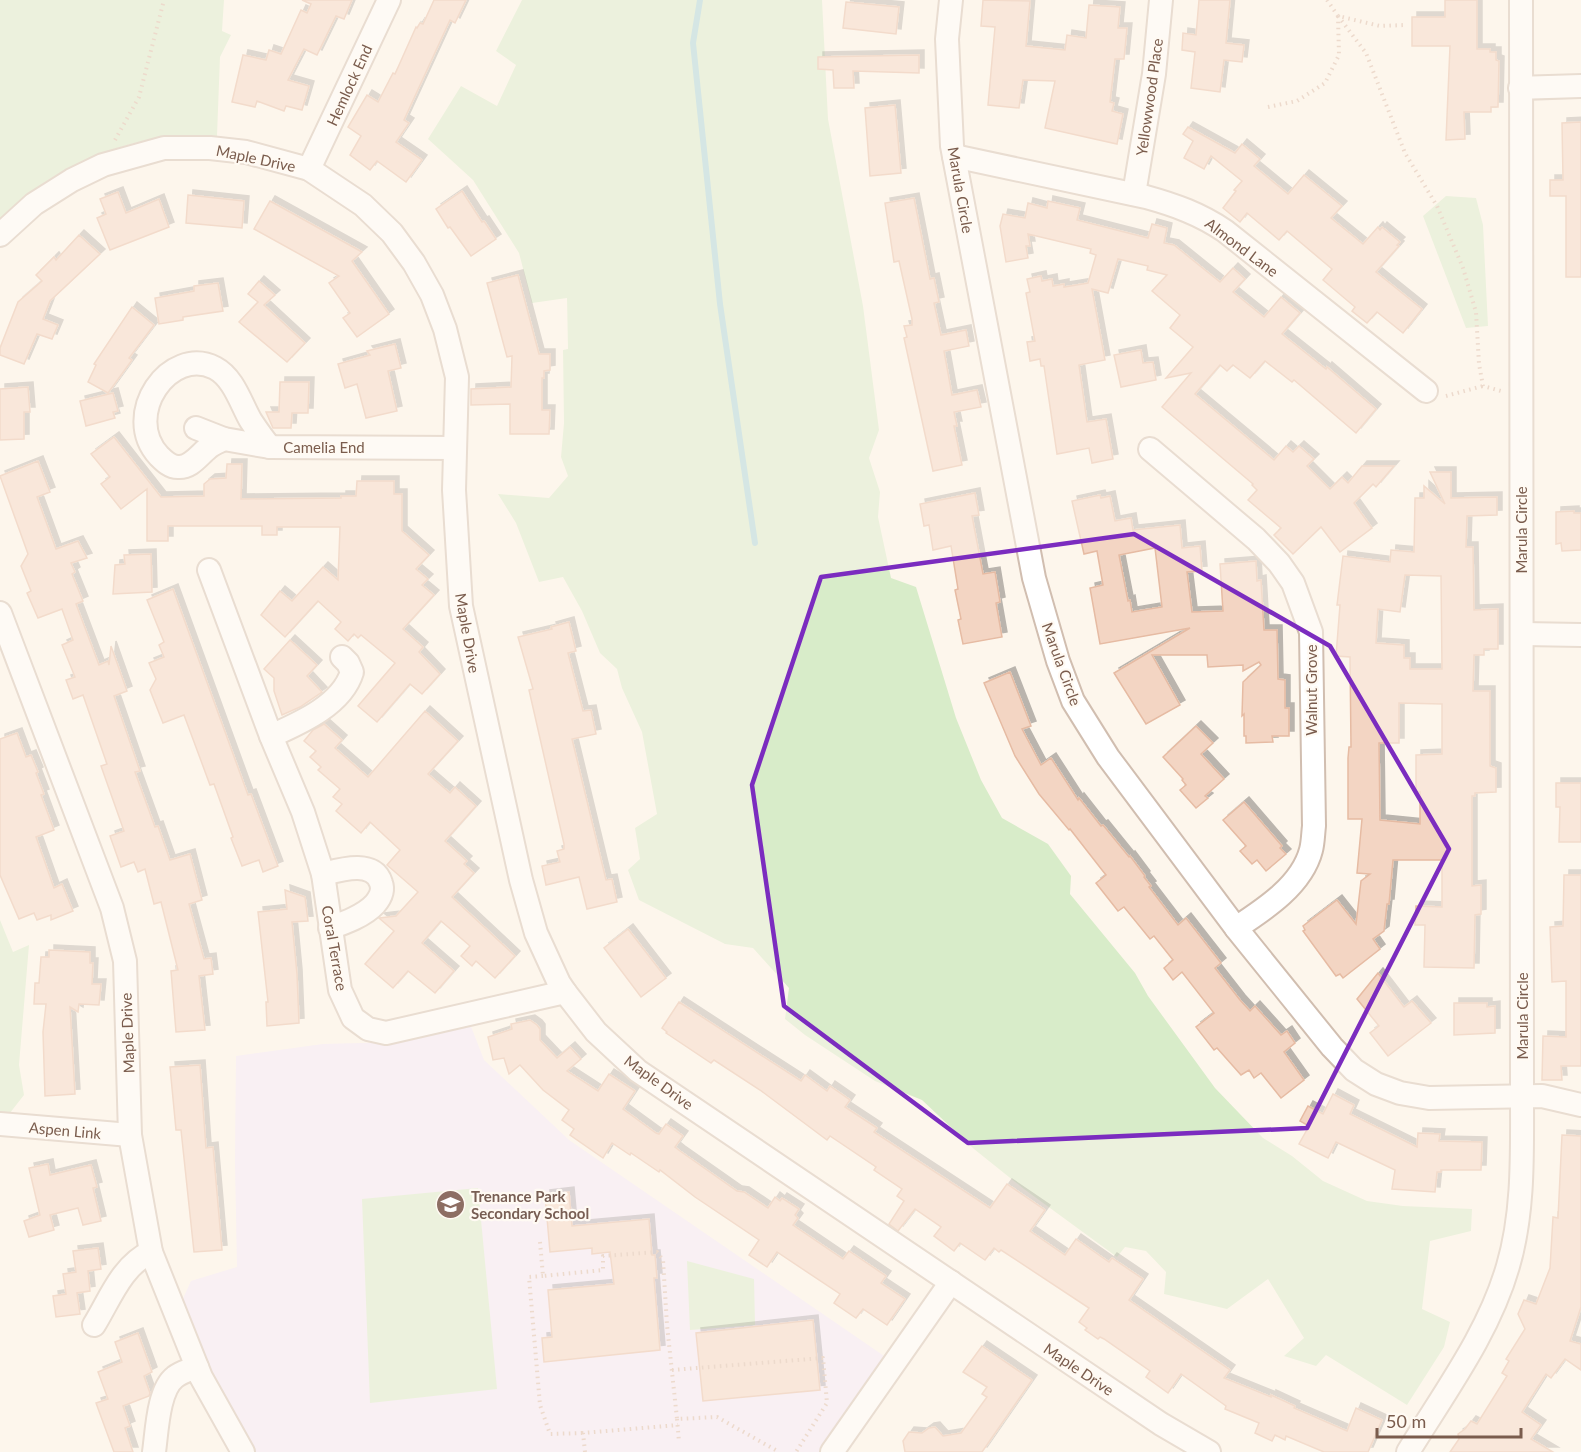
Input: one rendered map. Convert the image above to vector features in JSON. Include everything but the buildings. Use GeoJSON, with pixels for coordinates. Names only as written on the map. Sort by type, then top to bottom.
{"type":"FeatureCollection","features":[{"type":"Feature","properties":{"kind":"street","name":"Hemlock End"},"geometry":{"type":"LineString","coordinates":[[309,170],[389,0]]}},
{"type":"Feature","properties":{"kind":"street","name":"Marula Circle"},"geometry":{"type":"LineString","coordinates":[[951,0],[947,39],[949,118],[954,156],[1034,578],[1073,701],[1103,751],[1236,928],[1332,1047],[1354,1070],[1376,1084],[1400,1093],[1429,1098],[1522,1096]]}},
{"type":"Feature","properties":{"kind":"street","name":"Yellowwood Place"},"geometry":{"type":"LineString","coordinates":[[1134,194],[1154,74],[1161,0]]}},
{"type":"Feature","properties":{"kind":"street","name":"Marula Circle"},"geometry":{"type":"LineString","coordinates":[[1408,1452],[1484,1326],[1508,1266],[1517,1219],[1522,1150],[1521,0]]}},
{"type":"Feature","properties":{"kind":"street"},"geometry":{"type":"LineString","coordinates":[[1520,88],[1581,86]]}},
{"type":"Feature","properties":{"kind":"street","name":"Maple Drive"},"geometry":{"type":"LineString","coordinates":[[0,235],[34,204],[72,180],[103,165],[164,148],[210,148],[246,152],[309,170],[363,205],[392,233],[414,263],[432,295],[445,329],[457,376],[454,490],[461,606],[521,880],[536,933],[565,992],[596,1032],[638,1071],[1161,1425],[1209,1452]]}},
{"type":"Feature","properties":{"kind":"street","name":"Almond Lane"},"geometry":{"type":"LineString","coordinates":[[954,156],[1134,194],[1174,205],[1206,218],[1426,391]]}},
{"type":"Feature","properties":{"kind":"street"},"geometry":{"type":"LineString","coordinates":[[224,439],[210,446],[192,463],[184,467],[171,466],[164,461],[154,451],[146,432],[145,417],[154,389],[167,375],[179,368],[201,364],[215,368],[236,392],[251,420],[270,447]]}},
{"type":"Feature","properties":{"kind":"street","name":"Camelia End"},"geometry":{"type":"LineString","coordinates":[[196,428],[224,439],[270,447],[455,448]]}},
{"type":"Feature","properties":{"kind":"street","name":"Walnut Grove"},"geometry":{"type":"LineString","coordinates":[[1150,449],[1256,539],[1279,563],[1293,583],[1311,632],[1314,826],[1311,850],[1303,870],[1287,889],[1263,911],[1236,928]]}},
{"type":"Feature","properties":{"kind":"street","name":"Coral Terrace"},"geometry":{"type":"LineString","coordinates":[[209,570],[271,736],[303,812],[323,874],[340,990],[353,1018],[368,1029],[386,1033],[565,992]]}},
{"type":"Feature","properties":{"kind":"street","name":"Maple Drive"},"geometry":{"type":"LineString","coordinates":[[0,613],[112,908],[125,961],[130,1136],[151,1252],[196,1367],[243,1452]]}},
{"type":"Feature","properties":{"kind":"street"},"geometry":{"type":"LineString","coordinates":[[1522,634],[1581,634]]}},
{"type":"Feature","properties":{"kind":"street"},"geometry":{"type":"LineString","coordinates":[[271,736],[304,722],[316,714],[346,685],[352,672],[342,657]]}},
{"type":"Feature","properties":{"kind":"street"},"geometry":{"type":"LineString","coordinates":[[323,874],[344,868],[367,869],[375,873],[381,880],[382,886],[382,894],[370,908],[330,928]]}},
{"type":"Feature","properties":{"kind":"street"},"geometry":{"type":"LineString","coordinates":[[1522,1096],[1542,1096],[1581,1105]]}},
{"type":"Feature","properties":{"kind":"street","name":"Aspen Link"},"geometry":{"type":"LineString","coordinates":[[0,1124],[130,1136]]}},
{"type":"Feature","properties":{"kind":"street"},"geometry":{"type":"LineString","coordinates":[[94,1325],[133,1262],[151,1252]]}},
{"type":"Feature","properties":{"kind":"street"},"geometry":{"type":"LineString","coordinates":[[832,1452],[951,1282]]}},
{"type":"Feature","properties":{"kind":"street"},"geometry":{"type":"LineString","coordinates":[[154,1452],[162,1398],[167,1386],[176,1376],[196,1367]]}},
{"type":"Feature","properties":{"kind":"path"},"geometry":{"type":"LineString","coordinates":[[103,165],[139,97],[164,0]]}},
{"type":"Feature","properties":{"kind":"path"},"geometry":{"type":"LineString","coordinates":[[1327,0],[1366,53],[1405,153],[1437,206],[1463,268],[1476,312],[1479,364],[1483,386]]}},
{"type":"Feature","properties":{"kind":"path"},"geometry":{"type":"LineString","coordinates":[[1338,16],[1380,26],[1405,25]]}},
{"type":"Feature","properties":{"kind":"path"},"geometry":{"type":"LineString","coordinates":[[1268,107],[1297,101],[1325,83],[1339,55],[1338,16]]}},
{"type":"Feature","properties":{"kind":"path"},"geometry":{"type":"LineString","coordinates":[[1426,391],[1435,398],[1483,386],[1501,391],[1521,404]]}},
{"type":"Feature","properties":{"kind":"path"},"geometry":{"type":"LineString","coordinates":[[540,1242],[543,1275]]}},
{"type":"Feature","properties":{"kind":"path"},"geometry":{"type":"LineString","coordinates":[[678,1425],[550,1434],[540,1405],[529,1277],[603,1270],[603,1256],[657,1252],[663,1260],[672,1370],[678,1425],[679,1442]]}},
{"type":"Feature","properties":{"kind":"path"},"geometry":{"type":"LineString","coordinates":[[672,1370],[823,1358],[827,1403],[796,1452]]}},
{"type":"Feature","properties":{"kind":"path"},"geometry":{"type":"LineString","coordinates":[[677,1419],[717,1417],[779,1452]]}},
{"type":"Feature","properties":{"kind":"path"},"geometry":{"type":"LineString","coordinates":[[583,1432],[585,1452]]}},
{"type":"Feature","properties":{"kind":"highlighted area"},"geometry":{"type":"Polygon","coordinates":[[[1134,534],[1330,646],[1449,849],[1307,1128],[968,1143],[784,1006],[752,785],[821,577],[1134,534]]]}},
{"type":"Feature","properties":{"kind":"shaded area","name":"Trenance Park Secondary School"},"geometry":{"type":"Polygon","coordinates":[[[470,1024],[484,1060],[569,1140],[887,1358],[822,1452],[254,1452],[219,1389],[181,1303],[191,1281],[237,1267],[236,1056],[323,1044],[401,1042],[470,1024]]]}},
{"type":"Feature","properties":{"kind":"green space"},"geometry":{"type":"Polygon","coordinates":[[[0,0],[224,0],[222,31],[231,35],[220,57],[217,136],[188,135],[158,138],[99,155],[71,167],[44,183],[0,221],[0,0]]]}},
{"type":"Feature","properties":{"kind":"green space"},"geometry":{"type":"Polygon","coordinates":[[[522,0],[822,0],[828,119],[863,306],[879,430],[869,458],[880,492],[878,517],[891,578],[916,587],[956,718],[981,780],[1002,818],[1048,844],[1071,876],[1070,894],[1135,973],[1148,996],[1215,1088],[1263,1138],[1292,1156],[1323,1181],[1367,1201],[1403,1206],[1472,1209],[1471,1231],[1430,1241],[1422,1309],[1450,1322],[1444,1347],[1407,1405],[1326,1355],[1316,1366],[1284,1356],[1304,1338],[1268,1279],[1227,1309],[1164,1294],[1166,1272],[1146,1251],[1125,1247],[1117,1257],[974,1149],[922,1100],[875,1081],[805,1035],[785,1019],[789,988],[753,948],[725,944],[639,900],[628,870],[640,859],[635,828],[657,814],[642,732],[622,688],[617,669],[600,653],[582,611],[563,577],[539,582],[516,523],[498,494],[549,498],[568,476],[561,457],[564,423],[563,350],[568,349],[567,298],[532,303],[519,253],[473,180],[428,139],[461,86],[497,106],[516,65],[496,51],[522,0]]]}},
{"type":"Feature","properties":{"kind":"green space"},"geometry":{"type":"Polygon","coordinates":[[[1446,196],[1476,198],[1483,225],[1488,326],[1466,328],[1423,216],[1446,196]]]}},
{"type":"Feature","properties":{"kind":"green space"},"geometry":{"type":"Polygon","coordinates":[[[0,920],[13,952],[29,945],[19,1065],[24,1095],[6,1118],[0,1117],[0,920]]]}},
{"type":"Feature","properties":{"kind":"green space"},"geometry":{"type":"Polygon","coordinates":[[[478,1188],[497,1389],[370,1403],[362,1199],[478,1188]]]}},
{"type":"Feature","properties":{"kind":"green space"},"geometry":{"type":"Polygon","coordinates":[[[687,1261],[754,1279],[755,1325],[690,1330],[687,1261]]]}},
{"type":"Feature","properties":{"kind":"waterway"},"geometry":{"type":"LineString","coordinates":[[700,0],[693,43],[720,304],[755,543]]}},
{"type":"Feature","properties":{"kind":"place","name":"Trenance Park Secondary School"},"geometry":{"type":"Point","coordinates":[450,1205]}}]}
